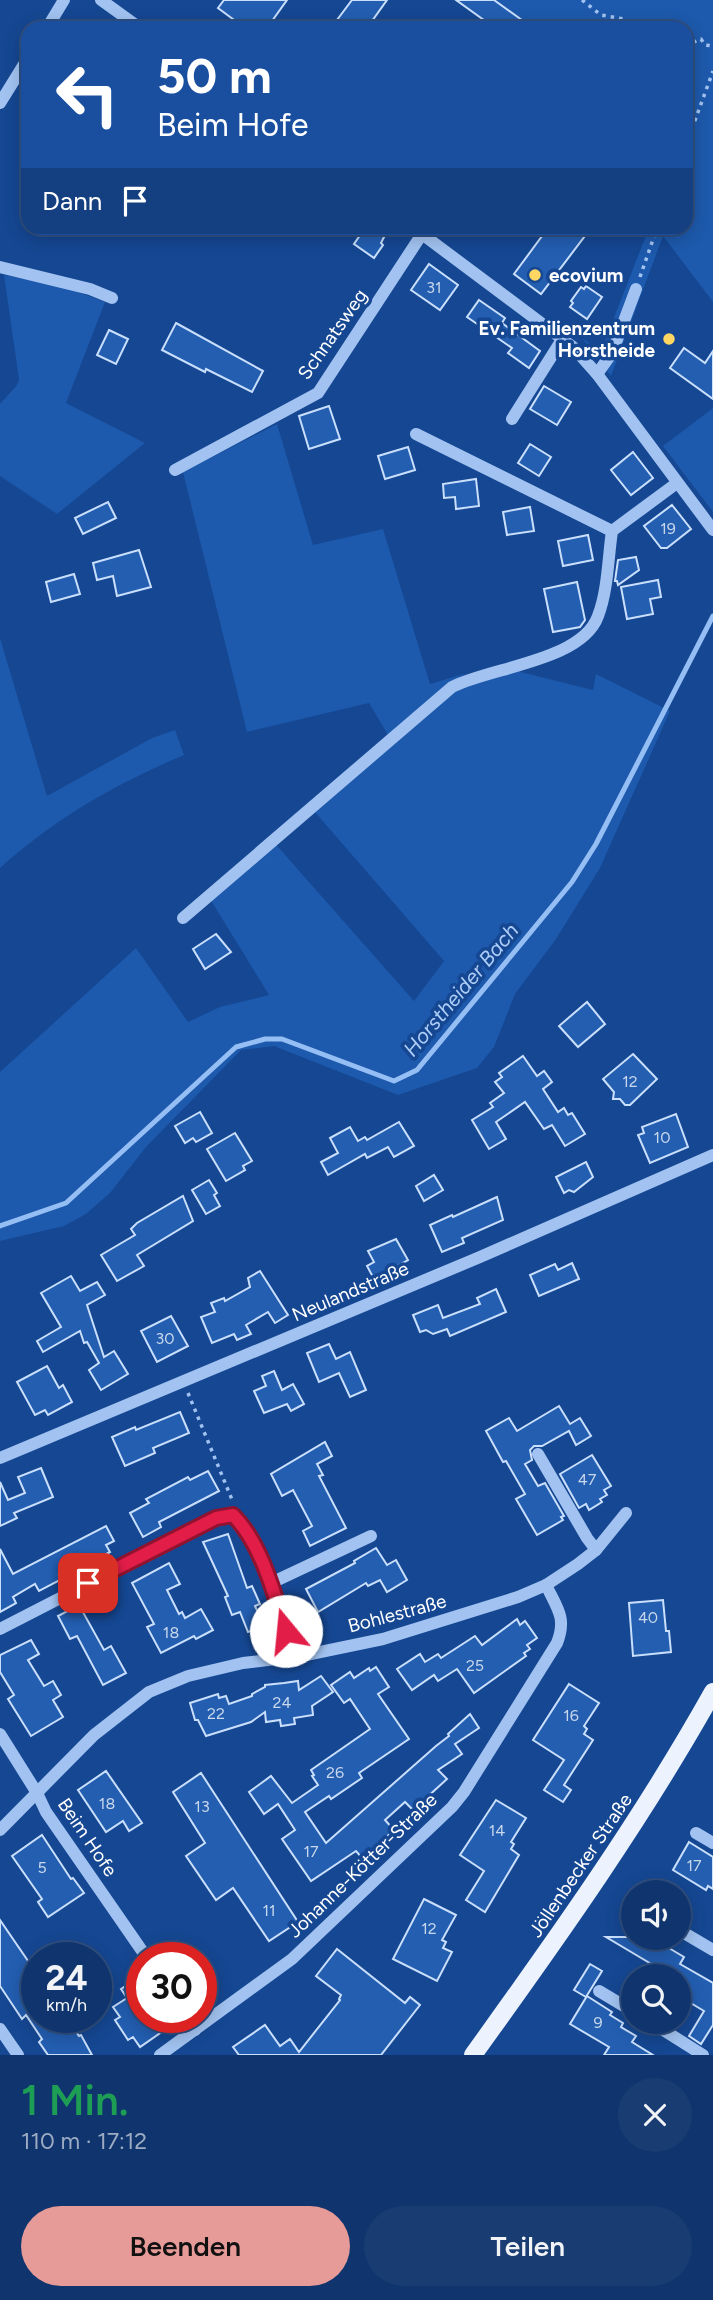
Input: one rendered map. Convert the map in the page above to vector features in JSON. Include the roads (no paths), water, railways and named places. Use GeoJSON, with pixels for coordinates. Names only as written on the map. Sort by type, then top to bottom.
{"type":"FeatureCollection","features":[{"type":"Feature","properties":{"kind":"main road","name":"Jöllenbecker Straße"},"geometry":{"type":"LineString","coordinates":[[473,2055],[584,1901],[713,1693]]}},
{"type":"Feature","properties":{"kind":"street"},"geometry":{"type":"LineString","coordinates":[[51,21],[64,0]]}},
{"type":"Feature","properties":{"kind":"street"},"geometry":{"type":"LineString","coordinates":[[101,0],[130,21]]}},
{"type":"Feature","properties":{"kind":"street"},"geometry":{"type":"LineString","coordinates":[[0,103],[21,69]]}},
{"type":"Feature","properties":{"kind":"street","name":"Schnatsweg"},"geometry":{"type":"LineString","coordinates":[[175,470],[318,393],[416,235]]}},
{"type":"Feature","properties":{"kind":"street","name":"Schnatsweg"},"geometry":{"type":"LineString","coordinates":[[423,235],[563,338],[597,374],[713,530]]}},
{"type":"Feature","properties":{"kind":"street"},"geometry":{"type":"LineString","coordinates":[[0,267],[90,289],[112,298]]}},
{"type":"Feature","properties":{"kind":"street"},"geometry":{"type":"LineString","coordinates":[[597,374],[612,353],[636,289]]}},
{"type":"Feature","properties":{"kind":"street"},"geometry":{"type":"LineString","coordinates":[[512,419],[563,338]]}},
{"type":"Feature","properties":{"kind":"street"},"geometry":{"type":"LineString","coordinates":[[416,434],[612,531]]}},
{"type":"Feature","properties":{"kind":"street"},"geometry":{"type":"LineString","coordinates":[[183,918],[452,687],[485,673],[531,663],[585,636],[598,619],[612,531],[677,483]]}},
{"type":"Feature","properties":{"kind":"street","name":"Neulandstraße"},"geometry":{"type":"LineString","coordinates":[[0,1458],[492,1252],[713,1155]]}},
{"type":"Feature","properties":{"kind":"street"},"geometry":{"type":"LineString","coordinates":[[538,1454],[596,1550]]}},
{"type":"Feature","properties":{"kind":"street","name":"Bohlestraße"},"geometry":{"type":"LineString","coordinates":[[0,1830],[94,1735],[149,1692],[188,1676],[243,1663],[288,1658],[383,1639],[467,1614],[546,1585],[596,1550],[626,1513]]}},
{"type":"Feature","properties":{"kind":"street"},"geometry":{"type":"LineString","coordinates":[[0,1629],[216,1518],[233,1515],[246,1528],[271,1583],[286,1631],[288,1658]]}},
{"type":"Feature","properties":{"kind":"street"},"geometry":{"type":"LineString","coordinates":[[271,1583],[371,1535]]}},
{"type":"Feature","properties":{"kind":"street","name":"Johanne-Kötter-Straße"},"geometry":{"type":"LineString","coordinates":[[217,2014],[292,1959],[452,1807],[562,1630],[562,1616],[546,1585]]}},
{"type":"Feature","properties":{"kind":"street","name":"Beim Hofe"},"geometry":{"type":"LineString","coordinates":[[0,1734],[46,1812],[136,1942]]}},
{"type":"Feature","properties":{"kind":"street"},"geometry":{"type":"LineString","coordinates":[[696,1833],[713,1843]]}},
{"type":"Feature","properties":{"kind":"street"},"geometry":{"type":"LineString","coordinates":[[691,1937],[713,1950]]}},
{"type":"Feature","properties":{"kind":"street"},"geometry":{"type":"LineString","coordinates":[[599,1991],[621,2004]]}},
{"type":"Feature","properties":{"kind":"street"},"geometry":{"type":"LineString","coordinates":[[0,2029],[18,2055]]}},
{"type":"Feature","properties":{"kind":"street","name":"Johanne-Kötter-Straße"},"geometry":{"type":"LineString","coordinates":[[160,2055],[191,2033]]}},
{"type":"Feature","properties":{"kind":"street"},"geometry":{"type":"LineString","coordinates":[[670,2034],[703,2055]]}},
{"type":"Feature","properties":{"kind":"waterway","name":"Horstheider Bach"},"geometry":{"type":"LineString","coordinates":[[0,1226],[66,1203],[236,1047],[265,1039],[282,1039],[394,1081],[417,1070],[572,882],[596,844],[713,616]]}},
{"type":"Feature","properties":{"kind":"place","name":"ecovium"},"geometry":{"type":"Point","coordinates":[535,275]}},
{"type":"Feature","properties":{"kind":"place","name":"Ev. Familienzentrum Horstheide"},"geometry":{"type":"Point","coordinates":[669,339]}}]}
